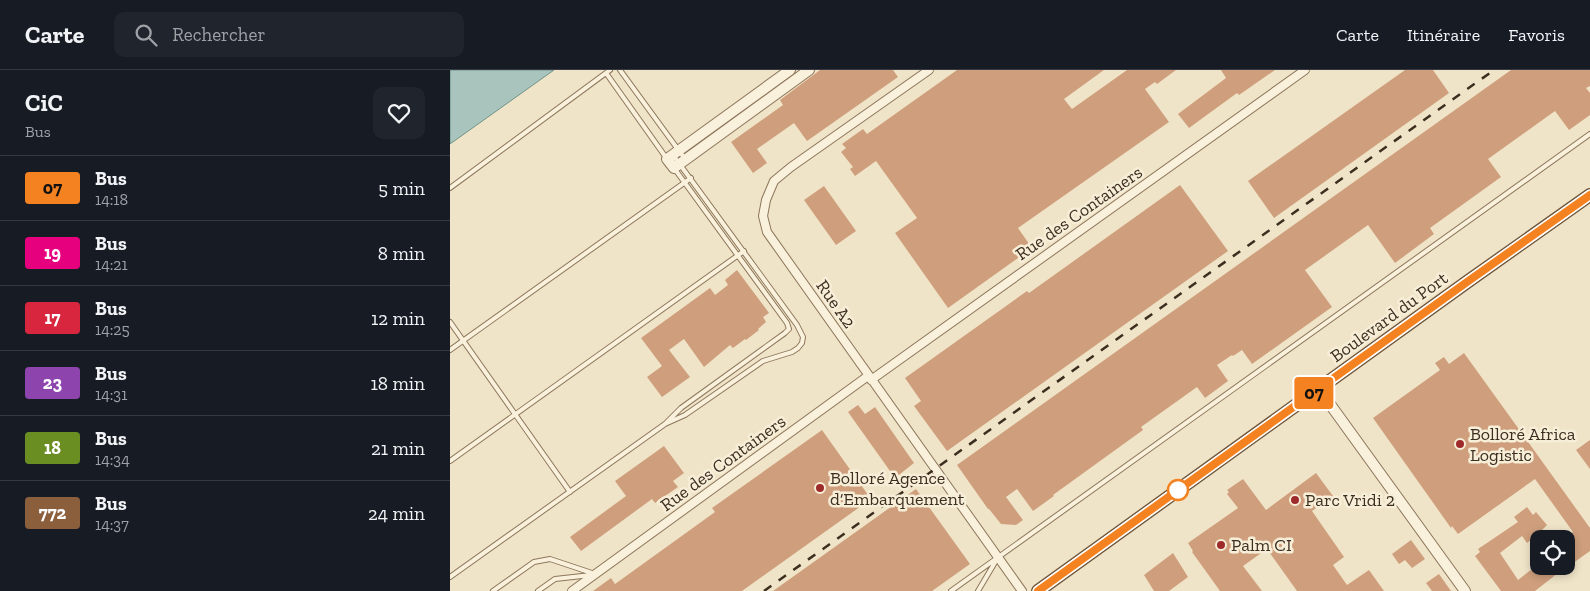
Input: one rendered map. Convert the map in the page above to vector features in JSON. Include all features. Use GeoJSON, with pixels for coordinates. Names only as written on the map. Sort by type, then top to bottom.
{"type":"FeatureCollection","features":[{"type":"Feature","properties":{"kind":"main road","name":"Boulevard du Port"},"geometry":{"type":"LineString","coordinates":[[1038,591],[1590,195]]}},
{"type":"Feature","properties":{"kind":"street"},"geometry":{"type":"LineString","coordinates":[[787,71],[673,155],[680,164],[809,70]]}},
{"type":"Feature","properties":{"kind":"street","name":"Rue A2"},"geometry":{"type":"LineString","coordinates":[[929,70],[774,181],[766,200],[763,216],[767,232],[1022,591]]}},
{"type":"Feature","properties":{"kind":"street","name":"Rue des Containers"},"geometry":{"type":"LineString","coordinates":[[572,591],[1305,70]]}},
{"type":"Feature","properties":{"kind":"street"},"geometry":{"type":"LineString","coordinates":[[1319,389],[1465,591]]}},
{"type":"Feature","properties":{"kind":"lane"},"geometry":{"type":"LineString","coordinates":[[450,188],[610,70]]}},
{"type":"Feature","properties":{"kind":"lane"},"geometry":{"type":"LineString","coordinates":[[620,70],[673,155]]}},
{"type":"Feature","properties":{"kind":"lane"},"geometry":{"type":"LineString","coordinates":[[787,71],[793,82]]}},
{"type":"Feature","properties":{"kind":"lane"},"geometry":{"type":"LineString","coordinates":[[606,73],[691,178],[797,325],[803,337],[802,344],[792,352],[763,361],[685,415],[665,424]]}},
{"type":"Feature","properties":{"kind":"lane"},"geometry":{"type":"LineString","coordinates":[[951,591],[1590,134]]}},
{"type":"Feature","properties":{"kind":"lane"},"geometry":{"type":"LineString","coordinates":[[450,577],[665,424],[681,408],[789,329],[787,323],[684,183],[680,164]]}},
{"type":"Feature","properties":{"kind":"lane"},"geometry":{"type":"LineString","coordinates":[[450,350],[691,178]]}},
{"type":"Feature","properties":{"kind":"lane"},"geometry":{"type":"LineString","coordinates":[[450,461],[744,252]]}},
{"type":"Feature","properties":{"kind":"lane"},"geometry":{"type":"LineString","coordinates":[[450,322],[570,492]]}},
{"type":"Feature","properties":{"kind":"lane"},"geometry":{"type":"LineString","coordinates":[[978,591],[998,557]]}},
{"type":"Feature","properties":{"kind":"lane"},"geometry":{"type":"LineString","coordinates":[[493,591],[534,562],[542,560],[550,559],[595,574]]}},
{"type":"Feature","properties":{"kind":"lane","name":"Rue des Containers"},"geometry":{"type":"LineString","coordinates":[[538,591],[555,579],[595,574]]}},
{"type":"Feature","properties":{"kind":"water"},"geometry":{"type":"Polygon","coordinates":[[[450,70],[554,70],[450,144],[450,70]]]}},
{"type":"Feature","properties":{"kind":"building"},"geometry":{"type":"Polygon","coordinates":[[[820,70],[893,70],[898,77],[807,141],[794,123],[757,149],[767,163],[753,173],[731,142],[783,105],[780,100],[820,70]]]}},
{"type":"Feature","properties":{"kind":"building"},"geometry":{"type":"Polygon","coordinates":[[[957,70],[1104,70],[1064,99],[1072,109],[1127,70],[1176,70],[1157,84],[1155,82],[1145,89],[1169,122],[1018,228],[1032,248],[948,308],[895,233],[917,218],[876,161],[855,176],[850,169],[853,167],[841,152],[846,148],[842,144],[863,129],[867,134],[957,70]]]}},
{"type":"Feature","properties":{"kind":"building"},"geometry":{"type":"Polygon","coordinates":[[[1221,70],[1275,70],[1239,95],[1237,93],[1189,128],[1178,114],[1226,78],[1221,70]]]}},
{"type":"Feature","properties":{"kind":"building"},"geometry":{"type":"Polygon","coordinates":[[[1405,70],[1433,70],[1449,93],[1274,218],[1248,181],[1405,70]]]}},
{"type":"Feature","properties":{"kind":"building"},"geometry":{"type":"Polygon","coordinates":[[[1511,70],[1590,70],[1590,86],[1586,88],[1590,93],[1590,115],[1569,130],[1555,111],[1488,159],[1501,177],[1430,228],[1434,234],[1395,263],[1368,225],[1305,270],[1332,307],[1252,364],[1242,350],[1217,365],[1228,381],[1205,398],[1197,387],[1141,427],[1143,430],[1033,511],[1017,489],[1006,497],[1023,520],[1016,525],[1001,524],[988,509],[957,465],[1511,70]]]}},
{"type":"Feature","properties":{"kind":"building"},"geometry":{"type":"Polygon","coordinates":[[[1180,185],[1228,251],[947,451],[914,406],[921,401],[905,378],[1027,291],[1029,293],[1180,185]]]}},
{"type":"Feature","properties":{"kind":"building"},"geometry":{"type":"Polygon","coordinates":[[[824,186],[856,231],[836,245],[804,200],[824,186]]]}},
{"type":"Feature","properties":{"kind":"building"},"geometry":{"type":"Polygon","coordinates":[[[737,270],[769,313],[763,317],[766,322],[746,340],[733,348],[730,345],[704,367],[684,339],[669,350],[690,377],[662,397],[647,377],[662,366],[641,338],[710,288],[715,295],[728,285],[725,280],[737,270]]]}},
{"type":"Feature","properties":{"kind":"building","name":"Bolloré Africa Logistic"},"geometry":{"type":"Polygon","coordinates":[[[1464,353],[1590,528],[1590,551],[1575,562],[1575,530],[1572,530],[1535,479],[1458,534],[1452,526],[1451,528],[1373,418],[1440,370],[1435,363],[1444,357],[1449,364],[1464,353]]]}},
{"type":"Feature","properties":{"kind":"building"},"geometry":{"type":"Polygon","coordinates":[[[858,405],[865,414],[875,407],[914,463],[895,478],[848,412],[858,405]]]}},
{"type":"Feature","properties":{"kind":"building"},"geometry":{"type":"Polygon","coordinates":[[[822,430],[871,499],[742,591],[593,591],[611,578],[615,584],[715,512],[712,508],[822,430]]]}},
{"type":"Feature","properties":{"kind":"building"},"geometry":{"type":"Polygon","coordinates":[[[1590,440],[1590,469],[1576,450],[1590,440]]]}},
{"type":"Feature","properties":{"kind":"building"},"geometry":{"type":"Polygon","coordinates":[[[664,446],[684,473],[673,481],[678,487],[655,503],[652,499],[581,551],[570,537],[626,496],[615,481],[664,446]]]}},
{"type":"Feature","properties":{"kind":"building"},"geometry":{"type":"Polygon","coordinates":[[[1316,473],[1333,496],[1312,511],[1344,557],[1333,565],[1347,585],[1369,570],[1384,591],[1297,591],[1267,549],[1243,566],[1262,591],[1220,591],[1192,552],[1188,543],[1238,508],[1227,494],[1229,492],[1227,490],[1243,479],[1266,510],[1316,473]]]}},
{"type":"Feature","properties":{"kind":"building"},"geometry":{"type":"Polygon","coordinates":[[[916,489],[970,564],[932,591],[773,591],[916,489]]]}},
{"type":"Feature","properties":{"kind":"building"},"geometry":{"type":"Polygon","coordinates":[[[1527,507],[1533,515],[1536,512],[1547,525],[1542,530],[1530,530],[1530,541],[1527,543],[1522,536],[1500,553],[1518,580],[1530,571],[1530,575],[1555,575],[1535,591],[1501,591],[1475,556],[1480,552],[1478,549],[1518,522],[1514,517],[1527,507]]]}},
{"type":"Feature","properties":{"kind":"building"},"geometry":{"type":"Polygon","coordinates":[[[1411,540],[1425,559],[1412,568],[1405,560],[1399,564],[1392,554],[1411,540]]]}},
{"type":"Feature","properties":{"kind":"building"},"geometry":{"type":"Polygon","coordinates":[[[1173,553],[1188,577],[1169,591],[1154,591],[1144,575],[1173,553]]]}},
{"type":"Feature","properties":{"kind":"building"},"geometry":{"type":"Polygon","coordinates":[[[1439,574],[1451,591],[1432,591],[1426,583],[1439,574]]]}},
{"type":"Feature","properties":{"kind":"railway"},"geometry":{"type":"LineString","coordinates":[[764,591],[1494,70]]}},
{"type":"Feature","properties":{"kind":"bus line","name":"07"},"geometry":{"type":"LineString","coordinates":[[1038,591],[1590,195]]}},
{"type":"Feature","properties":{"kind":"place","name":"Bolloré Africa Logistic"},"geometry":{"type":"Point","coordinates":[1460,444]}},
{"type":"Feature","properties":{"kind":"place","name":"Bolloré Agence d‘Embarquement"},"geometry":{"type":"Point","coordinates":[820,488]}},
{"type":"Feature","properties":{"kind":"place","name":"Parc Vridi 2"},"geometry":{"type":"Point","coordinates":[1295,500]}},
{"type":"Feature","properties":{"kind":"place","name":"Palm CI"},"geometry":{"type":"Point","coordinates":[1221,545]}}]}
